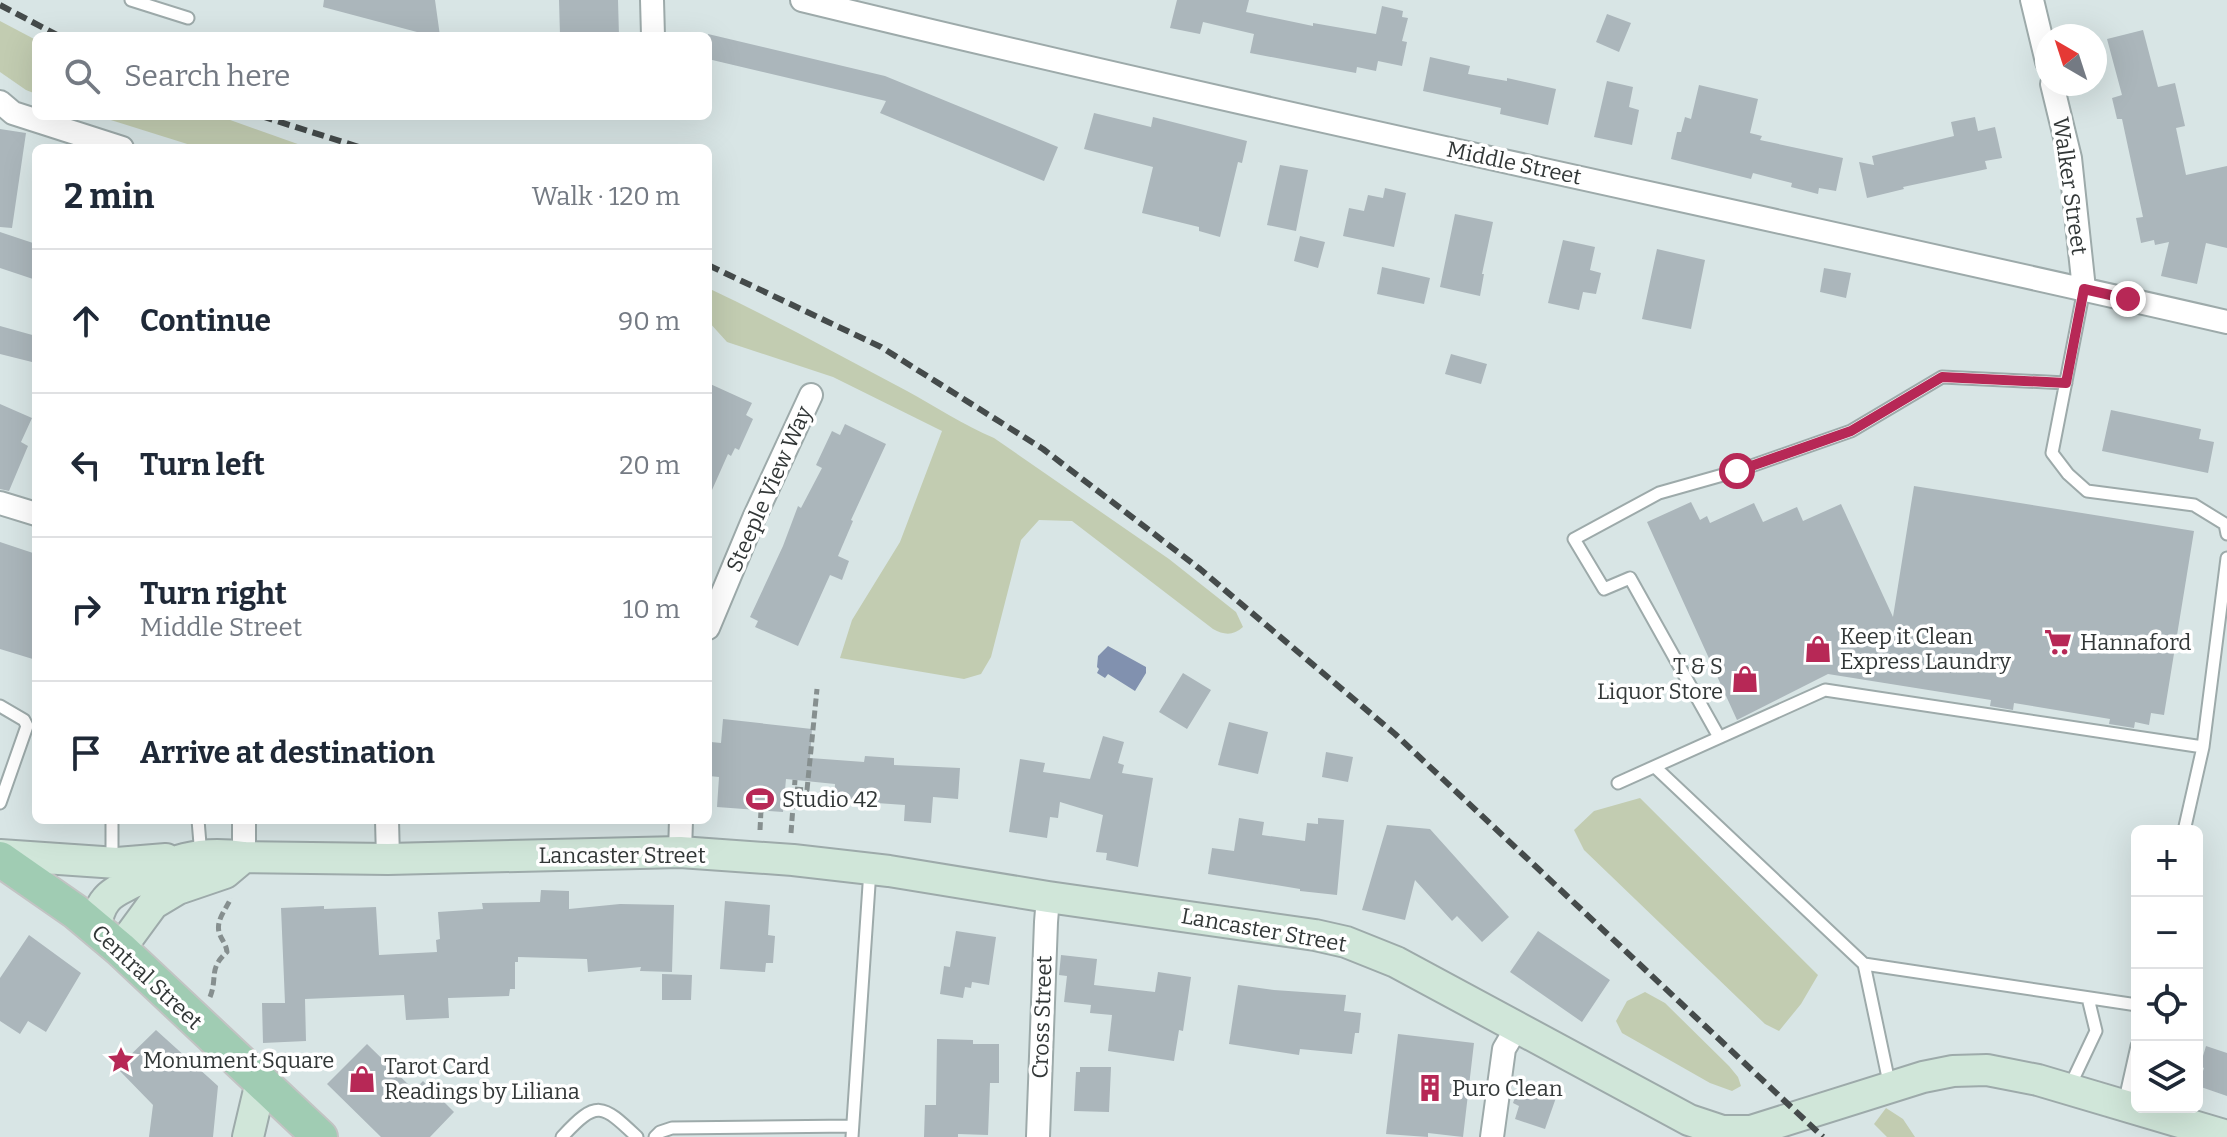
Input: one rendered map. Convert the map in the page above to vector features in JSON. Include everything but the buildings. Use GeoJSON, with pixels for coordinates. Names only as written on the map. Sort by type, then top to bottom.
{"type":"FeatureCollection","features":[{"type":"Feature","properties":{"kind":"main road","name":"Lancaster Street"},"geometry":{"type":"LineString","coordinates":[[107,939],[178,889],[197,864],[224,854],[388,859],[680,852],[793,860],[870,868],[1346,942],[1396,962],[1689,1120],[1722,1131],[1751,1134],[1923,1077],[1953,1071],[1987,1070],[2038,1080],[2227,1136]]}},
{"type":"Feature","properties":{"kind":"main road"},"geometry":{"type":"LineString","coordinates":[[0,857],[197,864]]}},
{"type":"Feature","properties":{"kind":"main road","name":"Central Street"},"geometry":{"type":"LineString","coordinates":[[0,857],[76,912],[107,939],[320,1137]]}},
{"type":"Feature","properties":{"kind":"main road"},"geometry":{"type":"LineString","coordinates":[[248,1137],[261,1082]]}},
{"type":"Feature","properties":{"kind":"street"},"geometry":{"type":"LineString","coordinates":[[652,0],[653,32]]}},
{"type":"Feature","properties":{"kind":"street","name":"Middle Street"},"geometry":{"type":"LineString","coordinates":[[802,0],[1275,111],[1693,201],[2227,322]]}},
{"type":"Feature","properties":{"kind":"street"},"geometry":{"type":"LineString","coordinates":[[2032,0],[2038,24]]}},
{"type":"Feature","properties":{"kind":"street","name":"Walker Street"},"geometry":{"type":"LineString","coordinates":[[2055,96],[2070,158],[2084,289]]}},
{"type":"Feature","properties":{"kind":"street"},"geometry":{"type":"LineString","coordinates":[[0,102],[13,113],[32,119]]}},
{"type":"Feature","properties":{"kind":"street"},"geometry":{"type":"LineString","coordinates":[[35,120],[110,144]]}},
{"type":"Feature","properties":{"kind":"street","name":"Steeple View Way"},"geometry":{"type":"LineString","coordinates":[[712,618],[811,395]]}},
{"type":"Feature","properties":{"kind":"street"},"geometry":{"type":"LineString","coordinates":[[0,503],[32,507]]}},
{"type":"Feature","properties":{"kind":"street"},"geometry":{"type":"LineString","coordinates":[[244,824],[244,857]]}},
{"type":"Feature","properties":{"kind":"street"},"geometry":{"type":"LineString","coordinates":[[387,824],[388,859]]}},
{"type":"Feature","properties":{"kind":"street"},"geometry":{"type":"LineString","coordinates":[[680,852],[681,824]]}},
{"type":"Feature","properties":{"kind":"street","name":"Cross Street"},"geometry":{"type":"LineString","coordinates":[[1038,1137],[1048,897]]}},
{"type":"Feature","properties":{"kind":"street"},"geometry":{"type":"LineString","coordinates":[[1492,1137],[1504,1049],[1517,1027]]}},
{"type":"Feature","properties":{"kind":"lane"},"geometry":{"type":"LineString","coordinates":[[131,0],[188,18]]}},
{"type":"Feature","properties":{"kind":"lane"},"geometry":{"type":"LineString","coordinates":[[2084,289],[2052,453],[2068,474],[2087,491],[2194,505],[2225,524],[2227,534]]}},
{"type":"Feature","properties":{"kind":"lane"},"geometry":{"type":"LineString","coordinates":[[1719,737],[1630,578],[1604,589],[1574,539],[1659,493],[1737,471],[1851,431],[1942,377],[2066,383]]}},
{"type":"Feature","properties":{"kind":"lane"},"geometry":{"type":"LineString","coordinates":[[2185,825],[2203,747],[2227,558]]}},
{"type":"Feature","properties":{"kind":"lane"},"geometry":{"type":"LineString","coordinates":[[1618,783],[1825,690],[2203,747]]}},
{"type":"Feature","properties":{"kind":"lane"},"geometry":{"type":"LineString","coordinates":[[0,706],[24,720],[27,726],[0,803]]}},
{"type":"Feature","properties":{"kind":"lane"},"geometry":{"type":"LineString","coordinates":[[1655,767],[1864,964],[2131,1004]]}},
{"type":"Feature","properties":{"kind":"lane"},"geometry":{"type":"LineString","coordinates":[[112,824],[112,863]]}},
{"type":"Feature","properties":{"kind":"lane"},"geometry":{"type":"LineString","coordinates":[[197,864],[198,824]]}},
{"type":"Feature","properties":{"kind":"lane"},"geometry":{"type":"LineString","coordinates":[[655,1137],[672,1128],[852,1132],[870,868]]}},
{"type":"Feature","properties":{"kind":"lane"},"geometry":{"type":"LineString","coordinates":[[1864,964],[1890,1087]]}},
{"type":"Feature","properties":{"kind":"lane"},"geometry":{"type":"LineString","coordinates":[[2068,1089],[2096,1031],[2088,998]]}},
{"type":"Feature","properties":{"kind":"lane"},"geometry":{"type":"LineString","coordinates":[[2124,1105],[2131,1073]]}},
{"type":"Feature","properties":{"kind":"lane"},"geometry":{"type":"LineString","coordinates":[[562,1137],[585,1114],[599,1110],[612,1114],[637,1137]]}},
{"type":"Feature","properties":{"kind":"path"},"geometry":{"type":"LineString","coordinates":[[795,789],[807,790],[817,689]]}},
{"type":"Feature","properties":{"kind":"path"},"geometry":{"type":"LineString","coordinates":[[791,833],[795,780]]}},
{"type":"Feature","properties":{"kind":"path"},"geometry":{"type":"LineString","coordinates":[[760,830],[761,810]]}},
{"type":"Feature","properties":{"kind":"path"},"geometry":{"type":"LineString","coordinates":[[209,998],[214,986],[213,970],[227,952],[218,931],[220,916],[236,888]]}},
{"type":"Feature","properties":{"kind":"green space"},"geometry":{"type":"Polygon","coordinates":[[[0,21],[32,38],[32,92],[0,72],[0,21]]]}},
{"type":"Feature","properties":{"kind":"green space"},"geometry":{"type":"Polygon","coordinates":[[[111,120],[230,120],[298,144],[187,144],[111,120]]]}},
{"type":"Feature","properties":{"kind":"green space"},"geometry":{"type":"Polygon","coordinates":[[[712,290],[994,438],[1169,559],[1236,612],[1243,627],[1228,634],[1213,629],[1072,521],[1039,520],[1021,540],[991,657],[981,674],[964,679],[840,658],[852,620],[900,542],[942,431],[833,377],[727,342],[712,325],[712,290]]]}},
{"type":"Feature","properties":{"kind":"green space"},"geometry":{"type":"Polygon","coordinates":[[[1640,798],[1818,975],[1801,1004],[1779,1031],[1765,1024],[1584,850],[1574,830],[1594,811],[1640,798]]]}},
{"type":"Feature","properties":{"kind":"green space"},"geometry":{"type":"Polygon","coordinates":[[[1645,992],[1665,1003],[1729,1066],[1741,1086],[1732,1091],[1710,1083],[1622,1033],[1616,1021],[1627,1001],[1645,992]]]}},
{"type":"Feature","properties":{"kind":"green space"},"geometry":{"type":"Polygon","coordinates":[[[1886,1108],[1903,1119],[1915,1137],[1887,1137],[1874,1124],[1886,1108]]]}},
{"type":"Feature","properties":{"kind":"water"},"geometry":{"type":"Polygon","coordinates":[[[1108,646],[1146,667],[1146,673],[1135,691],[1108,674],[1105,678],[1097,673],[1098,656],[1108,646]]]}},
{"type":"Feature","properties":{"kind":"railway"},"geometry":{"type":"LineString","coordinates":[[0,5],[51,32]]}},
{"type":"Feature","properties":{"kind":"railway"},"geometry":{"type":"LineString","coordinates":[[274,120],[349,144]]}},
{"type":"Feature","properties":{"kind":"railway"},"geometry":{"type":"LineString","coordinates":[[712,267],[881,347],[1043,449],[1200,569],[1395,734],[1823,1137]]}},
{"type":"Feature","properties":{"kind":"place","name":"Hannaford"},"geometry":{"type":"Point","coordinates":[2058,642]}},
{"type":"Feature","properties":{"kind":"place","name":"Keep it Clean Express Laundry"},"geometry":{"type":"Point","coordinates":[1818,649]}},
{"type":"Feature","properties":{"kind":"place","name":"T & S Liquor Store"},"geometry":{"type":"Point","coordinates":[1745,679]}},
{"type":"Feature","properties":{"kind":"place","name":"Studio 42"},"geometry":{"type":"Point","coordinates":[760,799]}},
{"type":"Feature","properties":{"kind":"place","name":"Monument Square"},"geometry":{"type":"Point","coordinates":[121,1060]}},
{"type":"Feature","properties":{"kind":"place","name":"Tarot Card Readings by Liliana"},"geometry":{"type":"Point","coordinates":[362,1079]}},
{"type":"Feature","properties":{"kind":"place","name":"Puro Clean"},"geometry":{"type":"Point","coordinates":[1430,1088]}},
{"type":"Feature","properties":{"kind":"route"},"geometry":{"type":"LineString","coordinates":[[1737,471],[1851,431],[1942,377],[2066,383],[2084,289],[2128,299]]}}]}
